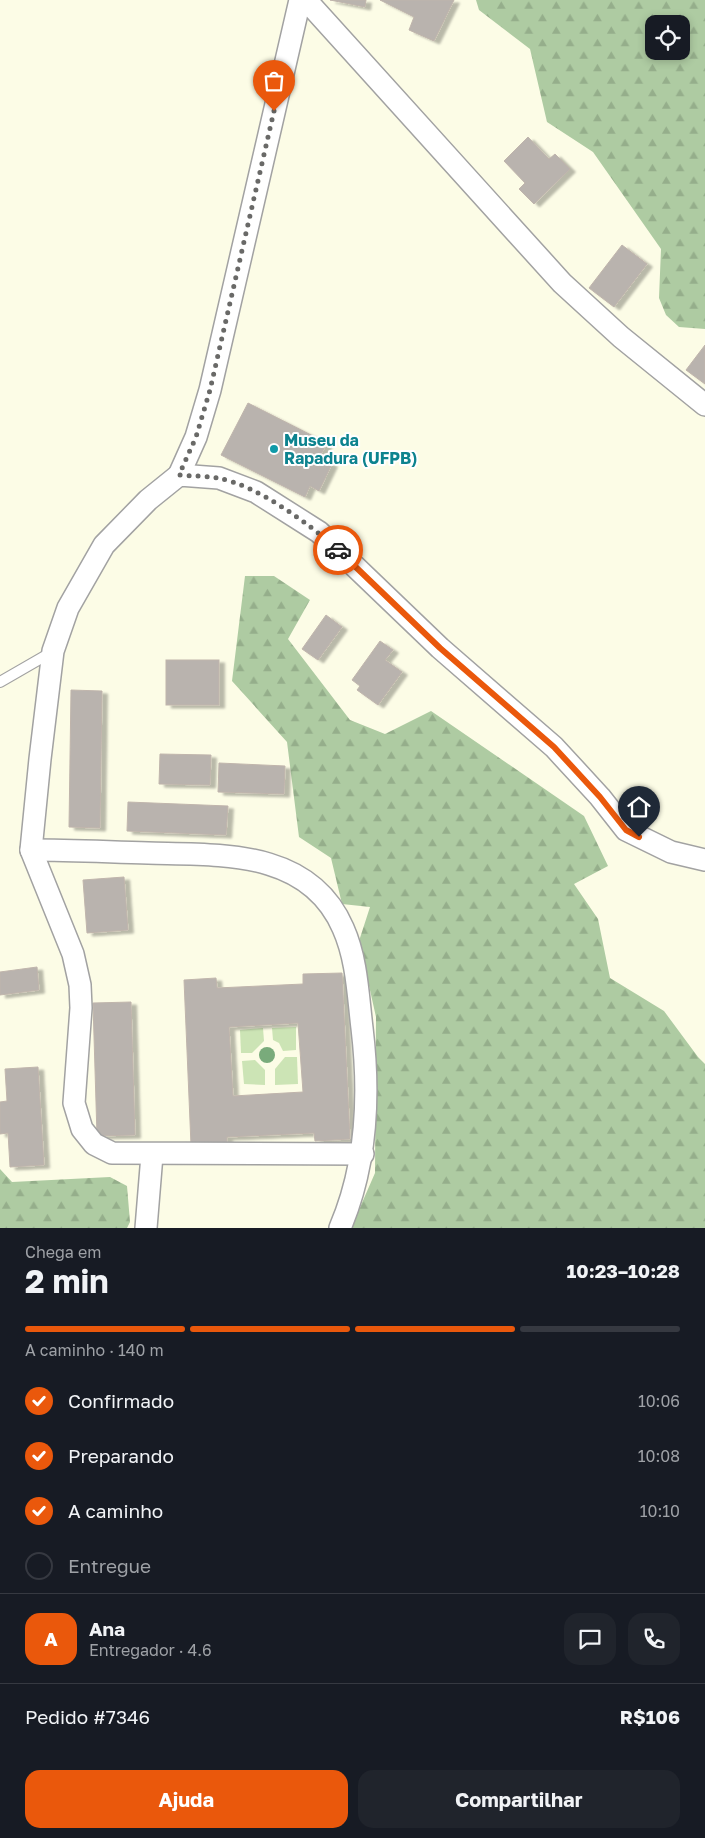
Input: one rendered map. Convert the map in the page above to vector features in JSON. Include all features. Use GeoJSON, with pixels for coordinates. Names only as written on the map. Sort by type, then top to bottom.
{"type":"FeatureCollection","features":[{"type":"Feature","properties":{"kind":"street"},"geometry":{"type":"LineString","coordinates":[[300,0],[210,390],[196,437],[179,475],[148,500],[104,545],[68,608],[53,651],[31,850],[73,954],[80,985],[81,1008],[74,1103],[82,1129],[94,1144],[112,1154],[363,1154]]}},
{"type":"Feature","properties":{"kind":"street"},"geometry":{"type":"LineString","coordinates":[[306,0],[562,283],[621,336],[705,405]]}},
{"type":"Feature","properties":{"kind":"street"},"geometry":{"type":"LineString","coordinates":[[179,475],[219,478],[256,492],[319,532],[440,648],[554,747],[600,797],[626,830],[671,852],[705,860]]}},
{"type":"Feature","properties":{"kind":"street"},"geometry":{"type":"LineString","coordinates":[[31,850],[232,856],[267,862],[298,876],[324,899],[343,927],[355,966],[364,1057],[363,1154],[350,1204],[340,1228]]}},
{"type":"Feature","properties":{"kind":"street"},"geometry":{"type":"LineString","coordinates":[[146,1228],[152,1155]]}},
{"type":"Feature","properties":{"kind":"lane"},"geometry":{"type":"LineString","coordinates":[[0,682],[53,651]]}},
{"type":"Feature","properties":{"kind":"shaded area"},"geometry":{"type":"Polygon","coordinates":[[[0,0],[705,0],[705,1228],[0,1228],[0,0]]]}},
{"type":"Feature","properties":{"kind":"green space"},"geometry":{"type":"Polygon","coordinates":[[[476,0],[705,0],[705,329],[679,327],[666,315],[659,298],[661,249],[593,152],[547,122],[530,49],[479,10],[476,0]]]}},
{"type":"Feature","properties":{"kind":"green space"},"geometry":{"type":"Polygon","coordinates":[[[245,576],[274,576],[310,600],[288,639],[350,720],[385,734],[431,711],[584,816],[608,866],[574,884],[598,919],[610,978],[664,1011],[705,1064],[705,1228],[351,1228],[375,1173],[376,1017],[359,941],[370,907],[342,904],[331,858],[299,837],[287,742],[232,681],[245,576]]]}},
{"type":"Feature","properties":{"kind":"green space"},"geometry":{"type":"Polygon","coordinates":[[[296,1027],[296,1050],[283,1051],[279,1043],[273,1040],[272,1028],[296,1027]]]}},
{"type":"Feature","properties":{"kind":"green space"},"geometry":{"type":"Polygon","coordinates":[[[263,1028],[264,1041],[252,1053],[241,1053],[240,1030],[263,1028]]]}},
{"type":"Feature","properties":{"kind":"green space"},"geometry":{"type":"Polygon","coordinates":[[[285,1057],[297,1057],[298,1084],[275,1085],[275,1069],[285,1057]]]}},
{"type":"Feature","properties":{"kind":"green space"},"geometry":{"type":"Polygon","coordinates":[[[255,1060],[265,1070],[265,1085],[244,1084],[242,1061],[255,1060]]]}},
{"type":"Feature","properties":{"kind":"green space"},"geometry":{"type":"Polygon","coordinates":[[[0,1169],[12,1182],[110,1177],[127,1186],[130,1222],[127,1228],[0,1228],[0,1169]]]}},
{"type":"Feature","properties":{"kind":"building"},"geometry":{"type":"Polygon","coordinates":[[[330,0],[366,0],[365,7],[330,0]]]}},
{"type":"Feature","properties":{"kind":"building"},"geometry":{"type":"Polygon","coordinates":[[[380,0],[454,0],[434,41],[409,30],[414,17],[380,0]]]}},
{"type":"Feature","properties":{"kind":"building"},"geometry":{"type":"Polygon","coordinates":[[[528,137],[549,159],[555,154],[570,169],[534,204],[519,189],[525,183],[504,161],[528,137]]]}},
{"type":"Feature","properties":{"kind":"building"},"geometry":{"type":"Polygon","coordinates":[[[622,245],[647,264],[614,307],[589,288],[622,245]]]}},
{"type":"Feature","properties":{"kind":"building"},"geometry":{"type":"Polygon","coordinates":[[[705,345],[705,384],[686,370],[705,345]]]}},
{"type":"Feature","properties":{"kind":"building","name":"Museu da Rapadura (UFPB)"},"geometry":{"type":"Polygon","coordinates":[[[248,403],[327,443],[319,458],[332,464],[319,491],[310,486],[305,497],[221,455],[248,403]]]}},
{"type":"Feature","properties":{"kind":"building"},"geometry":{"type":"Polygon","coordinates":[[[326,615],[342,627],[318,660],[302,649],[326,615]]]}},
{"type":"Feature","properties":{"kind":"building"},"geometry":{"type":"Polygon","coordinates":[[[380,641],[393,650],[385,660],[402,672],[378,705],[357,690],[360,686],[352,680],[380,641]]]}},
{"type":"Feature","properties":{"kind":"building"},"geometry":{"type":"Polygon","coordinates":[[[166,660],[219,660],[219,705],[166,705],[166,660]]]}},
{"type":"Feature","properties":{"kind":"building"},"geometry":{"type":"Polygon","coordinates":[[[71,690],[102,691],[100,828],[69,827],[71,690]]]}},
{"type":"Feature","properties":{"kind":"building"},"geometry":{"type":"Polygon","coordinates":[[[160,754],[211,755],[210,785],[159,784],[160,754]]]}},
{"type":"Feature","properties":{"kind":"building"},"geometry":{"type":"Polygon","coordinates":[[[219,763],[285,766],[284,794],[218,792],[219,763]]]}},
{"type":"Feature","properties":{"kind":"building"},"geometry":{"type":"Polygon","coordinates":[[[128,802],[228,806],[226,835],[127,831],[128,802]]]}},
{"type":"Feature","properties":{"kind":"building"},"geometry":{"type":"Polygon","coordinates":[[[124,877],[128,930],[87,933],[83,880],[124,877]]]}},
{"type":"Feature","properties":{"kind":"building"},"geometry":{"type":"Polygon","coordinates":[[[37,967],[39,990],[0,995],[0,972],[37,967]]]}},
{"type":"Feature","properties":{"kind":"building"},"geometry":{"type":"Polygon","coordinates":[[[342,973],[350,1139],[315,1141],[314,1133],[227,1137],[227,1143],[191,1145],[184,980],[216,978],[217,988],[303,984],[303,974],[342,973]],[[298,1023],[229,1027],[233,1096],[303,1092],[298,1023]]]}},
{"type":"Feature","properties":{"kind":"building"},"geometry":{"type":"Polygon","coordinates":[[[131,1002],[135,1135],[97,1136],[93,1003],[131,1002]]]}},
{"type":"Feature","properties":{"kind":"building"},"geometry":{"type":"Polygon","coordinates":[[[38,1067],[44,1165],[10,1167],[8,1133],[0,1134],[0,1102],[7,1101],[5,1069],[38,1067]]]}},
{"type":"Feature","properties":{"kind":"way so far"},"geometry":{"type":"LineString","coordinates":[[274,111],[210,390],[196,437],[179,475],[219,478],[256,492],[319,532],[338,550]]}},
{"type":"Feature","properties":{"kind":"place","name":"Museu da Rapadura (UFPB)"},"geometry":{"type":"Point","coordinates":[274,449]}},
{"type":"Feature","properties":{"kind":"route"},"geometry":{"type":"LineString","coordinates":[[338,550],[475,680],[554,747],[600,797],[626,830],[639,837]]}}]}
